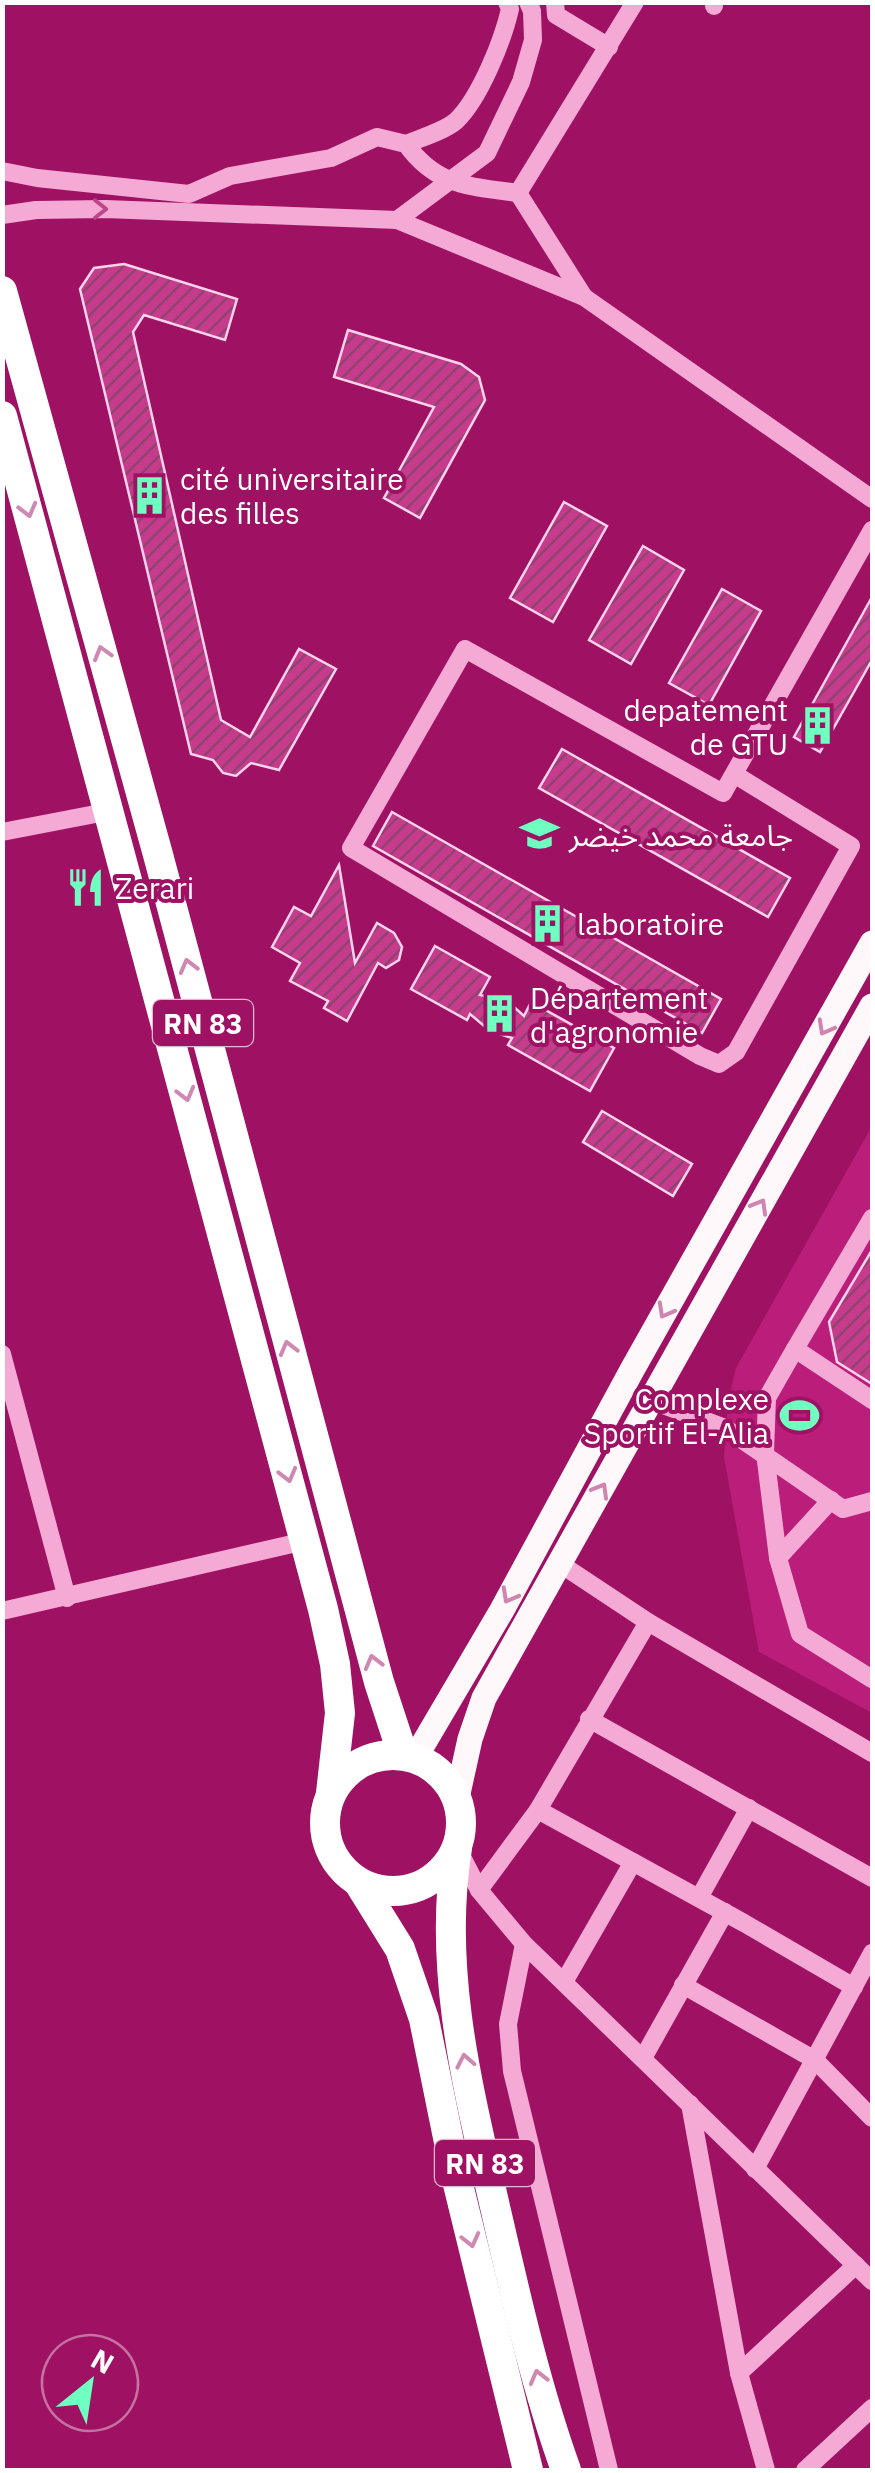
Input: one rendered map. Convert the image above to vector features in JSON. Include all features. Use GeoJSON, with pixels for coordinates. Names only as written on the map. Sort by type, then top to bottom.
{"type":"FeatureCollection","features":[{"type":"Feature","properties":{"kind":"highway","name":"RN 83"},"geometry":{"type":"LineString","coordinates":[[2,291],[157,851],[379,1682],[409,1756]]}},
{"type":"Feature","properties":{"kind":"highway","name":"RN 83"},"geometry":{"type":"LineString","coordinates":[[2,416],[335,1664],[340,1713],[330,1793]]}},
{"type":"Feature","properties":{"kind":"highway"},"geometry":{"type":"LineString","coordinates":[[386,1754],[409,1756],[433,1767],[448,1780],[457,1798],[461,1832],[445,1868],[427,1883],[405,1891],[381,1890],[359,1883],[345,1872],[327,1844],[324,1826],[330,1793],[353,1766],[386,1754]]}},
{"type":"Feature","properties":{"kind":"highway","name":"RN 83"},"geometry":{"type":"LineString","coordinates":[[457,1848],[450,1964],[456,2015],[517,2301],[566,2470]]}},
{"type":"Feature","properties":{"kind":"highway","name":"RN 83"},"geometry":{"type":"LineString","coordinates":[[359,1883],[400,1949],[424,2019],[455,2172],[528,2470]]}},
{"type":"Feature","properties":{"kind":"main road"},"geometry":{"type":"LineString","coordinates":[[409,1756],[502,1610],[872,943]]}},
{"type":"Feature","properties":{"kind":"main road"},"geometry":{"type":"LineString","coordinates":[[457,1798],[484,1698],[872,1006]]}},
{"type":"Feature","properties":{"kind":"street"},"geometry":{"type":"LineString","coordinates":[[2,171],[189,194],[230,176],[332,158],[377,137],[406,144],[455,122],[504,36],[510,9],[506,2]]}},
{"type":"Feature","properties":{"kind":"street"},"geometry":{"type":"LineString","coordinates":[[397,220],[487,153],[521,82],[533,40],[528,2]]}},
{"type":"Feature","properties":{"kind":"street"},"geometry":{"type":"LineString","coordinates":[[555,2],[556,15],[610,46]]}},
{"type":"Feature","properties":{"kind":"street"},"geometry":{"type":"LineString","coordinates":[[518,193],[635,2]]}},
{"type":"Feature","properties":{"kind":"street"},"geometry":{"type":"LineString","coordinates":[[406,144],[421,164],[450,183],[518,193],[584,298]]}},
{"type":"Feature","properties":{"kind":"street"},"geometry":{"type":"LineString","coordinates":[[2,215],[36,210],[124,209],[397,220],[584,298],[872,499]]}},
{"type":"Feature","properties":{"kind":"street"},"geometry":{"type":"LineString","coordinates":[[734,774],[851,846],[736,1052],[719,1064],[352,848],[465,648],[723,793],[872,530]]}},
{"type":"Feature","properties":{"kind":"street"},"geometry":{"type":"LineString","coordinates":[[2,832],[110,811]]}},
{"type":"Feature","properties":{"kind":"street"},"geometry":{"type":"LineString","coordinates":[[872,1218],[767,1398],[764,1453],[778,1558],[800,1634],[872,1678]]}},
{"type":"Feature","properties":{"kind":"street"},"geometry":{"type":"LineString","coordinates":[[795,1349],[872,1400]]}},
{"type":"Feature","properties":{"kind":"street"},"geometry":{"type":"LineString","coordinates":[[2,1354],[67,1598]]}},
{"type":"Feature","properties":{"kind":"street"},"geometry":{"type":"LineString","coordinates":[[650,1400],[725,1428],[843,1508],[872,1501]]}},
{"type":"Feature","properties":{"kind":"street"},"geometry":{"type":"LineString","coordinates":[[778,1558],[831,1500]]}},
{"type":"Feature","properties":{"kind":"street"},"geometry":{"type":"LineString","coordinates":[[2,1611],[305,1541]]}},
{"type":"Feature","properties":{"kind":"street"},"geometry":{"type":"LineString","coordinates":[[558,1563],[648,1622],[872,1753]]}},
{"type":"Feature","properties":{"kind":"street"},"geometry":{"type":"LineString","coordinates":[[479,1890],[538,1810],[648,1622]]}},
{"type":"Feature","properties":{"kind":"street"},"geometry":{"type":"LineString","coordinates":[[589,1719],[872,1878]]}},
{"type":"Feature","properties":{"kind":"street"},"geometry":{"type":"LineString","coordinates":[[699,1898],[749,1808]]}},
{"type":"Feature","properties":{"kind":"street"},"geometry":{"type":"LineString","coordinates":[[538,1810],[854,1987]]}},
{"type":"Feature","properties":{"kind":"street"},"geometry":{"type":"LineString","coordinates":[[457,1848],[479,1890],[524,1944],[872,2280]]}},
{"type":"Feature","properties":{"kind":"street"},"geometry":{"type":"LineString","coordinates":[[564,1982],[633,1862]]}},
{"type":"Feature","properties":{"kind":"street"},"geometry":{"type":"LineString","coordinates":[[643,2058],[725,1912]]}},
{"type":"Feature","properties":{"kind":"street"},"geometry":{"type":"LineString","coordinates":[[524,1944],[508,2024],[512,2071],[609,2470]]}},
{"type":"Feature","properties":{"kind":"street"},"geometry":{"type":"LineString","coordinates":[[754,2169],[872,1952]]}},
{"type":"Feature","properties":{"kind":"street"},"geometry":{"type":"LineString","coordinates":[[682,1985],[815,2060],[872,2118]]}},
{"type":"Feature","properties":{"kind":"street"},"geometry":{"type":"LineString","coordinates":[[689,2103],[739,2373],[766,2470]]}},
{"type":"Feature","properties":{"kind":"street"},"geometry":{"type":"LineString","coordinates":[[739,2373],[856,2265]]}},
{"type":"Feature","properties":{"kind":"street"},"geometry":{"type":"LineString","coordinates":[[804,2470],[872,2408]]}},
{"type":"Feature","properties":{"kind":"shaded area","name":"Complexe Sportif El-Alia"},"geometry":{"type":"Polygon","coordinates":[[[872,1126],[872,1713],[759,1652],[724,1457],[728,1401],[736,1368],[872,1126]]]}},
{"type":"Feature","properties":{"kind":"building","name":"cité universitaire des filles"},"geometry":{"type":"Polygon","coordinates":[[[124,264],[237,299],[225,340],[144,315],[133,332],[221,720],[250,737],[299,649],[336,669],[279,770],[251,763],[236,776],[223,773],[213,760],[191,754],[80,289],[94,268],[124,264]]]}},
{"type":"Feature","properties":{"kind":"building","name":"cité universitaire des filles"},"geometry":{"type":"Polygon","coordinates":[[[348,330],[461,364],[479,377],[485,400],[420,518],[384,498],[434,407],[334,377],[348,330]]]}},
{"type":"Feature","properties":{"kind":"building"},"geometry":{"type":"Polygon","coordinates":[[[564,502],[607,526],[553,622],[510,598],[564,502]]]}},
{"type":"Feature","properties":{"kind":"building"},"geometry":{"type":"Polygon","coordinates":[[[643,546],[684,570],[631,664],[589,640],[643,546]]]}},
{"type":"Feature","properties":{"kind":"building"},"geometry":{"type":"Polygon","coordinates":[[[722,589],[761,611],[709,705],[669,683],[722,589]]]}},
{"type":"Feature","properties":{"kind":"building"},"geometry":{"type":"Polygon","coordinates":[[[872,597],[872,660],[820,752],[794,737],[872,597]]]}},
{"type":"Feature","properties":{"kind":"building","name":"laboratoire"},"geometry":{"type":"Polygon","coordinates":[[[562,749],[790,878],[768,917],[539,788],[562,749]]]}},
{"type":"Feature","properties":{"kind":"building","name":"laboratoire"},"geometry":{"type":"Polygon","coordinates":[[[392,812],[721,999],[702,1033],[373,846],[392,812]]]}},
{"type":"Feature","properties":{"kind":"building"},"geometry":{"type":"Polygon","coordinates":[[[339,865],[355,963],[377,923],[394,933],[402,947],[399,960],[386,968],[378,963],[347,1021],[324,1008],[328,1001],[290,981],[300,963],[272,947],[294,907],[311,916],[339,865]]]}},
{"type":"Feature","properties":{"kind":"building"},"geometry":{"type":"Polygon","coordinates":[[[435,946],[490,977],[480,995],[505,999],[524,1016],[531,1002],[614,1048],[590,1091],[508,1045],[512,1038],[490,1031],[470,1014],[467,1020],[411,989],[435,946]]]}},
{"type":"Feature","properties":{"kind":"building"},"geometry":{"type":"Polygon","coordinates":[[[602,1111],[692,1164],[673,1196],[583,1142],[602,1111]]]}},
{"type":"Feature","properties":{"kind":"building"},"geometry":{"type":"Polygon","coordinates":[[[872,1250],[872,1384],[837,1362],[829,1322],[872,1250]]]}},
{"type":"Feature","properties":{"kind":"place","name":"cité universitaire des filles"},"geometry":{"type":"Point","coordinates":[150,495]}},
{"type":"Feature","properties":{"kind":"place","name":"depatement de GTU"},"geometry":{"type":"Point","coordinates":[818,726]}},
{"type":"Feature","properties":{"kind":"place","name":"جامعة محمد خيضر"},"geometry":{"type":"Point","coordinates":[539,834]}},
{"type":"Feature","properties":{"kind":"place","name":"Zerari"},"geometry":{"type":"Point","coordinates":[85,887]}},
{"type":"Feature","properties":{"kind":"place","name":"laboratoire"},"geometry":{"type":"Point","coordinates":[547,923]}},
{"type":"Feature","properties":{"kind":"place","name":"Département d'agronomie"},"geometry":{"type":"Point","coordinates":[500,1014]}},
{"type":"Feature","properties":{"kind":"place","name":"Complexe Sportif El-Alia"},"geometry":{"type":"Point","coordinates":[799,1415]}}]}
